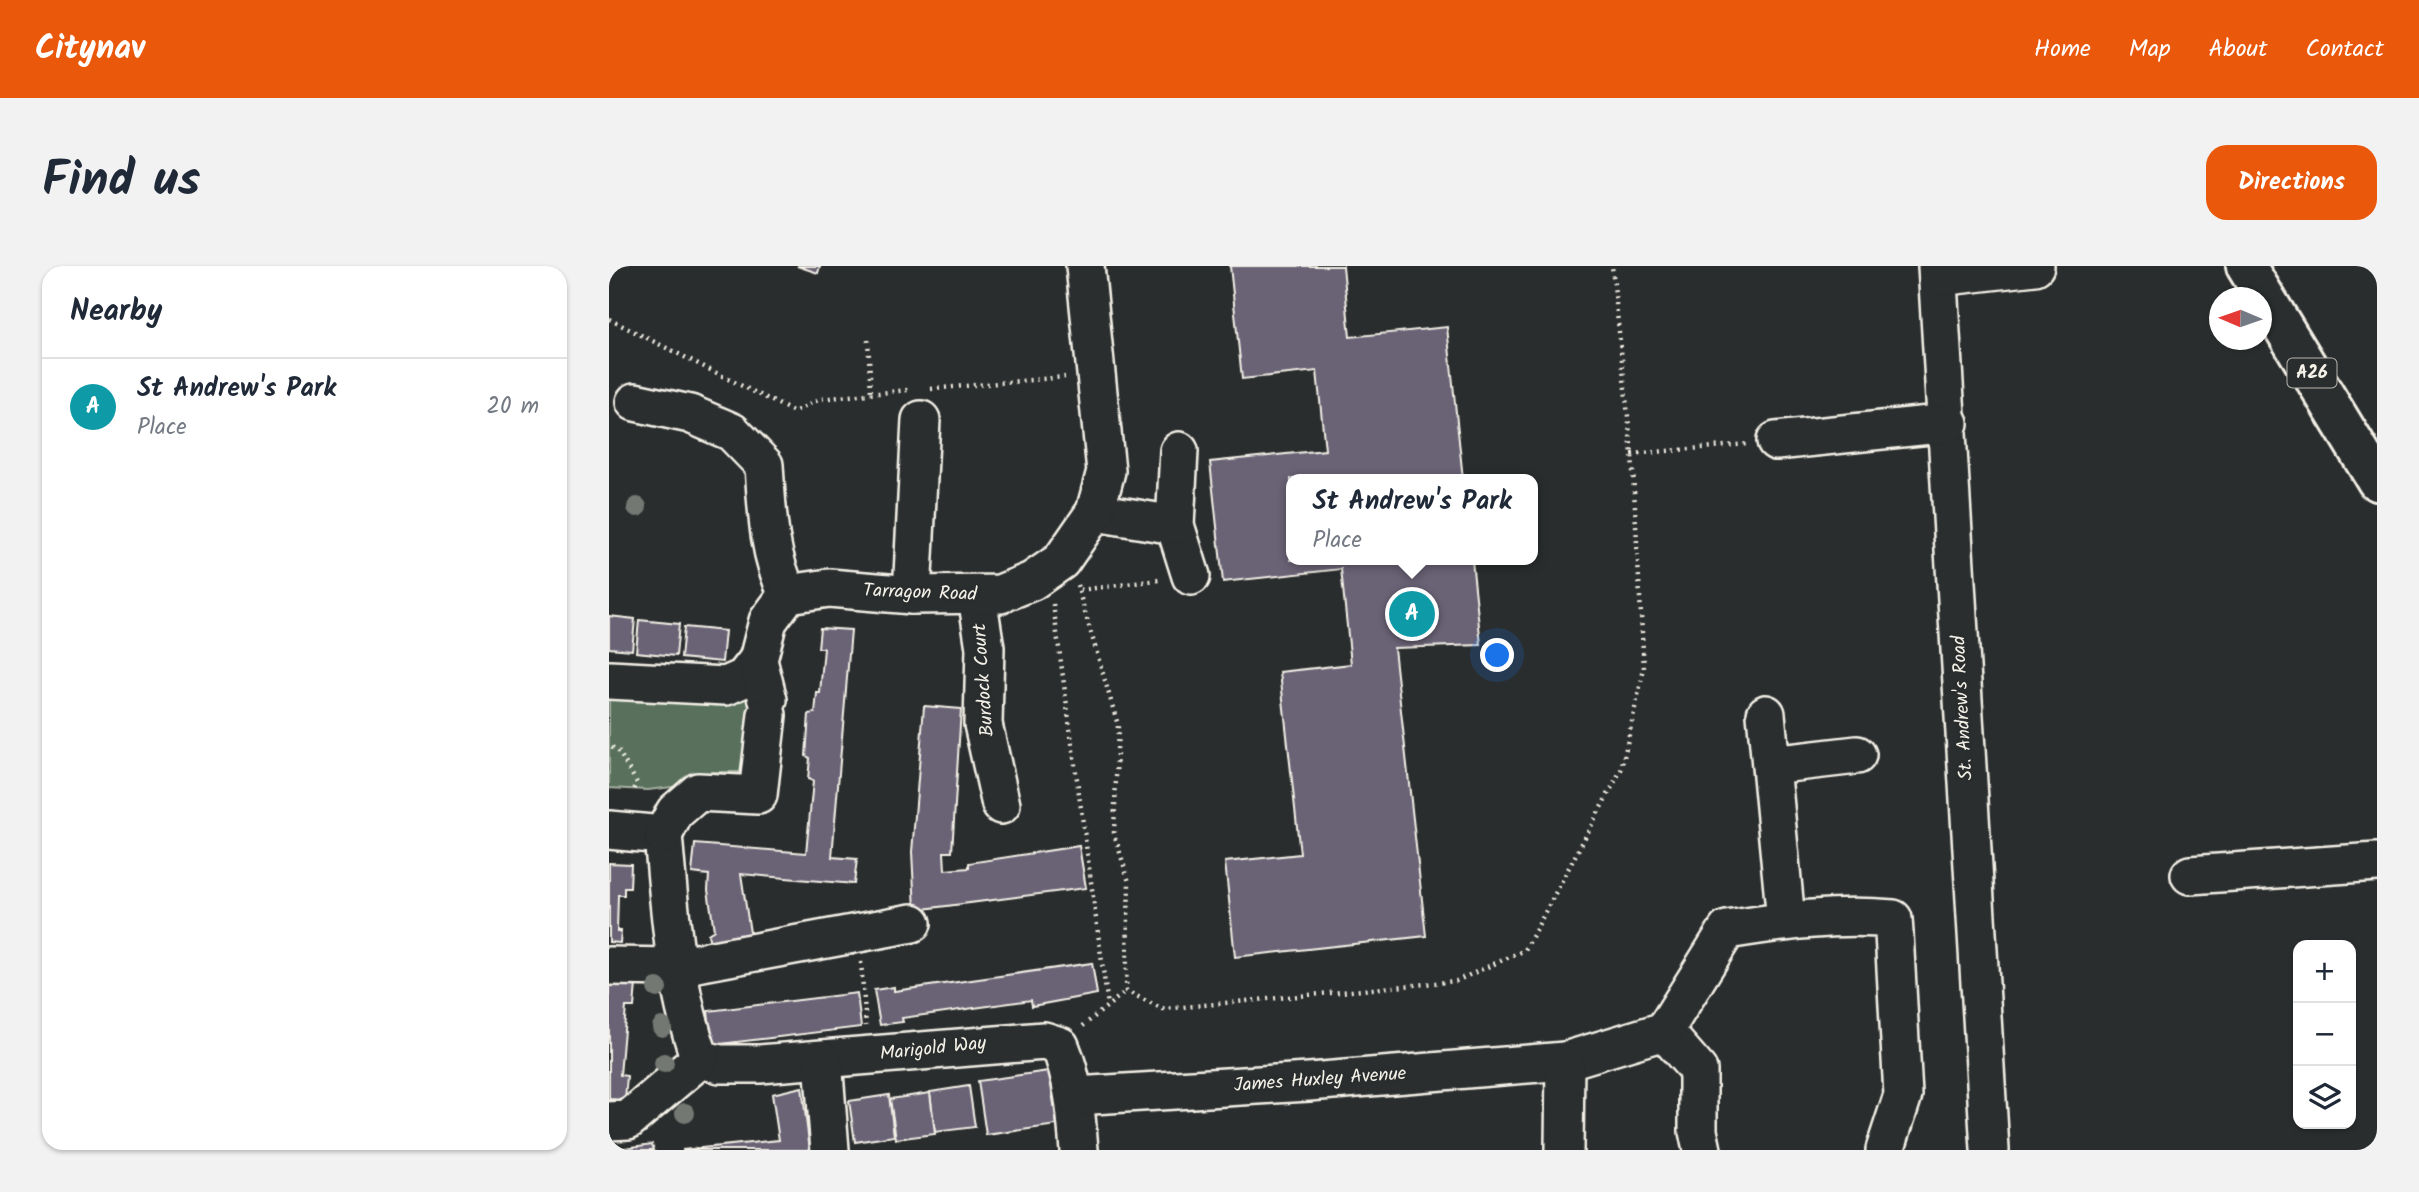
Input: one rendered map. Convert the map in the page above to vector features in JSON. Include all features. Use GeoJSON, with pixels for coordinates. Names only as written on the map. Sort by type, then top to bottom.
{"type":"FeatureCollection","features":[{"type":"Feature","properties":{"kind":"main road","name":"A26"},"geometry":{"type":"LineString","coordinates":[[2246,266],[2377,481]]}},
{"type":"Feature","properties":{"kind":"street","name":"Tarragon Road"},"geometry":{"type":"LineString","coordinates":[[788,594],[829,588],[912,595],[977,596],[1000,594],[1032,581],[1063,573],[1095,512],[1106,471],[1085,266]]}},
{"type":"Feature","properties":{"kind":"street"},"geometry":{"type":"LineString","coordinates":[[1938,271],[2035,266]]}},
{"type":"Feature","properties":{"kind":"street","name":"St. Andrew's Road"},"geometry":{"type":"LineString","coordinates":[[1938,271],[1990,1150]]}},
{"type":"Feature","properties":{"kind":"street"},"geometry":{"type":"LineString","coordinates":[[912,595],[918,400]]}},
{"type":"Feature","properties":{"kind":"street"},"geometry":{"type":"LineString","coordinates":[[609,680],[726,686],[744,678],[758,660],[768,621],[788,594],[779,576],[768,529],[764,466],[732,432],[690,414],[635,402]]}},
{"type":"Feature","properties":{"kind":"street"},"geometry":{"type":"LineString","coordinates":[[1776,441],[1949,423]]}},
{"type":"Feature","properties":{"kind":"street"},"geometry":{"type":"LineString","coordinates":[[1179,451],[1174,525],[1191,576]]}},
{"type":"Feature","properties":{"kind":"street"},"geometry":{"type":"LineString","coordinates":[[1095,512],[1174,525]]}},
{"type":"Feature","properties":{"kind":"street","name":"Burdock Court"},"geometry":{"type":"LineString","coordinates":[[977,596],[985,648],[983,724],[1001,805]]}},
{"type":"Feature","properties":{"kind":"street"},"geometry":{"type":"LineString","coordinates":[[609,1121],[628,1120],[700,1059],[685,1016],[675,967],[663,835],[675,813],[698,792],[758,795],[768,708],[758,660]]}},
{"type":"Feature","properties":{"kind":"street"},"geometry":{"type":"LineString","coordinates":[[1766,714],[1786,920]]}},
{"type":"Feature","properties":{"kind":"street"},"geometry":{"type":"LineString","coordinates":[[1771,765],[1857,755]]}},
{"type":"Feature","properties":{"kind":"street"},"geometry":{"type":"LineString","coordinates":[[609,830],[663,835]]}},
{"type":"Feature","properties":{"kind":"street"},"geometry":{"type":"LineString","coordinates":[[2190,875],[2377,862]]}},
{"type":"Feature","properties":{"kind":"street"},"geometry":{"type":"LineString","coordinates":[[1702,1150],[1698,1131],[1698,1070],[1664,1031],[1727,930],[1786,920],[1859,916],[1893,919],[1903,1095],[1885,1150]]}},
{"type":"Feature","properties":{"kind":"street"},"geometry":{"type":"LineString","coordinates":[[609,966],[675,967],[858,936],[912,923]]}},
{"type":"Feature","properties":{"kind":"street","name":"James Huxley Avenue"},"geometry":{"type":"LineString","coordinates":[[1075,1096],[1309,1083],[1565,1061],[1664,1031]]}},
{"type":"Feature","properties":{"kind":"street","name":"Marigold Way"},"geometry":{"type":"LineString","coordinates":[[700,1059],[720,1064],[759,1065],[1002,1042],[1044,1041],[1060,1046]]}},
{"type":"Feature","properties":{"kind":"street"},"geometry":{"type":"LineString","coordinates":[[1060,1046],[1075,1096],[1079,1150]]}},
{"type":"Feature","properties":{"kind":"street"},"geometry":{"type":"LineString","coordinates":[[823,1060],[830,1150]]}},
{"type":"Feature","properties":{"kind":"street"},"geometry":{"type":"LineString","coordinates":[[1564,1150],[1565,1061]]}},
{"type":"Feature","properties":{"kind":"path"},"geometry":{"type":"LineString","coordinates":[[1126,991],[1163,1009],[1456,981],[1525,950],[1621,770],[1644,669],[1632,454],[1612,266]]}},
{"type":"Feature","properties":{"kind":"path"},"geometry":{"type":"LineString","coordinates":[[609,319],[794,412],[820,399],[871,393],[918,400],[1098,376]]}},
{"type":"Feature","properties":{"kind":"path"},"geometry":{"type":"LineString","coordinates":[[867,340],[871,393]]}},
{"type":"Feature","properties":{"kind":"path"},"geometry":{"type":"LineString","coordinates":[[1632,454],[1776,441]]}},
{"type":"Feature","properties":{"kind":"path"},"geometry":{"type":"LineString","coordinates":[[1060,1046],[1126,991],[1129,882],[1114,833],[1118,725],[1063,573]]}},
{"type":"Feature","properties":{"kind":"path"},"geometry":{"type":"LineString","coordinates":[[1063,573],[1191,576]]}},
{"type":"Feature","properties":{"kind":"path"},"geometry":{"type":"LineString","coordinates":[[1063,573],[1108,1006]]}},
{"type":"Feature","properties":{"kind":"path"},"geometry":{"type":"LineString","coordinates":[[612,747],[619,752],[637,783],[633,790]]}},
{"type":"Feature","properties":{"kind":"path"},"geometry":{"type":"LineString","coordinates":[[858,936],[869,1055]]}},
{"type":"Feature","properties":{"kind":"green space"},"geometry":{"type":"Polygon","coordinates":[[[609,688],[758,692],[750,772],[711,772],[688,785],[648,790],[609,788],[609,688]]]}},
{"type":"Feature","properties":{"kind":"building"},"geometry":{"type":"Polygon","coordinates":[[[797,266],[820,266],[818,273],[797,266]]]}},
{"type":"Feature","properties":{"kind":"building"},"geometry":{"type":"Polygon","coordinates":[[[1230,266],[1343,266],[1350,337],[1447,327],[1462,474],[1286,474],[1286,565],[1473,565],[1481,645],[1394,648],[1426,936],[1235,957],[1225,862],[1300,854],[1280,672],[1351,664],[1341,569],[1223,582],[1210,462],[1325,450],[1317,371],[1242,379],[1230,266]]]}},
{"type":"Feature","properties":{"kind":"building"},"geometry":{"type":"Polygon","coordinates":[[[609,616],[635,619],[632,650],[609,648],[609,616]]]}},
{"type":"Feature","properties":{"kind":"building"},"geometry":{"type":"Polygon","coordinates":[[[639,620],[679,624],[676,656],[636,652],[639,620]]]}},
{"type":"Feature","properties":{"kind":"building"},"geometry":{"type":"Polygon","coordinates":[[[684,627],[725,631],[722,662],[681,658],[684,627]]]}},
{"type":"Feature","properties":{"kind":"building"},"geometry":{"type":"Polygon","coordinates":[[[820,628],[851,630],[832,857],[857,859],[854,884],[741,874],[753,952],[713,958],[708,934],[714,930],[708,890],[709,875],[692,873],[695,844],[806,853],[813,781],[808,779],[810,758],[806,756],[809,714],[815,713],[817,693],[820,693],[824,648],[818,648],[820,628]]]}},
{"type":"Feature","properties":{"kind":"building"},"geometry":{"type":"Polygon","coordinates":[[[924,706],[961,709],[952,852],[944,852],[945,870],[969,868],[969,863],[1079,846],[1086,888],[915,910],[912,852],[924,706]]]}},
{"type":"Feature","properties":{"kind":"building"},"geometry":{"type":"Polygon","coordinates":[[[609,863],[631,864],[630,888],[624,888],[624,895],[618,895],[617,931],[621,931],[620,943],[609,942],[609,863]]]}},
{"type":"Feature","properties":{"kind":"building"},"geometry":{"type":"Polygon","coordinates":[[[1092,963],[1097,994],[1032,1006],[1031,1000],[902,1018],[903,1022],[880,1025],[874,990],[894,987],[894,991],[1092,963]]]}},
{"type":"Feature","properties":{"kind":"building"},"geometry":{"type":"Polygon","coordinates":[[[609,982],[636,984],[634,1007],[626,1007],[620,1075],[627,1076],[625,1100],[609,1099],[609,982]]]}},
{"type":"Feature","properties":{"kind":"building"},"geometry":{"type":"Polygon","coordinates":[[[857,993],[861,1027],[712,1045],[708,1011],[857,993]]]}},
{"type":"Feature","properties":{"kind":"building"},"geometry":{"type":"Polygon","coordinates":[[[1049,1071],[1057,1125],[986,1135],[978,1081],[1049,1071]]]}},
{"type":"Feature","properties":{"kind":"building"},"geometry":{"type":"Polygon","coordinates":[[[969,1086],[975,1127],[935,1132],[930,1092],[969,1086]]]}},
{"type":"Feature","properties":{"kind":"building"},"geometry":{"type":"Polygon","coordinates":[[[802,1087],[810,1150],[682,1150],[779,1140],[772,1094],[802,1087]]]}},
{"type":"Feature","properties":{"kind":"building"},"geometry":{"type":"Polygon","coordinates":[[[930,1093],[935,1134],[896,1139],[890,1099],[930,1093]]]}},
{"type":"Feature","properties":{"kind":"building"},"geometry":{"type":"Polygon","coordinates":[[[889,1095],[894,1136],[855,1142],[849,1101],[889,1095]]]}},
{"type":"Feature","properties":{"kind":"building"},"geometry":{"type":"Polygon","coordinates":[[[652,1144],[654,1150],[611,1150],[652,1144]]]}},
{"type":"Feature","properties":{"kind":"place","name":"St Andrew's Park"},"geometry":{"type":"Point","coordinates":[1412,614]}}]}
